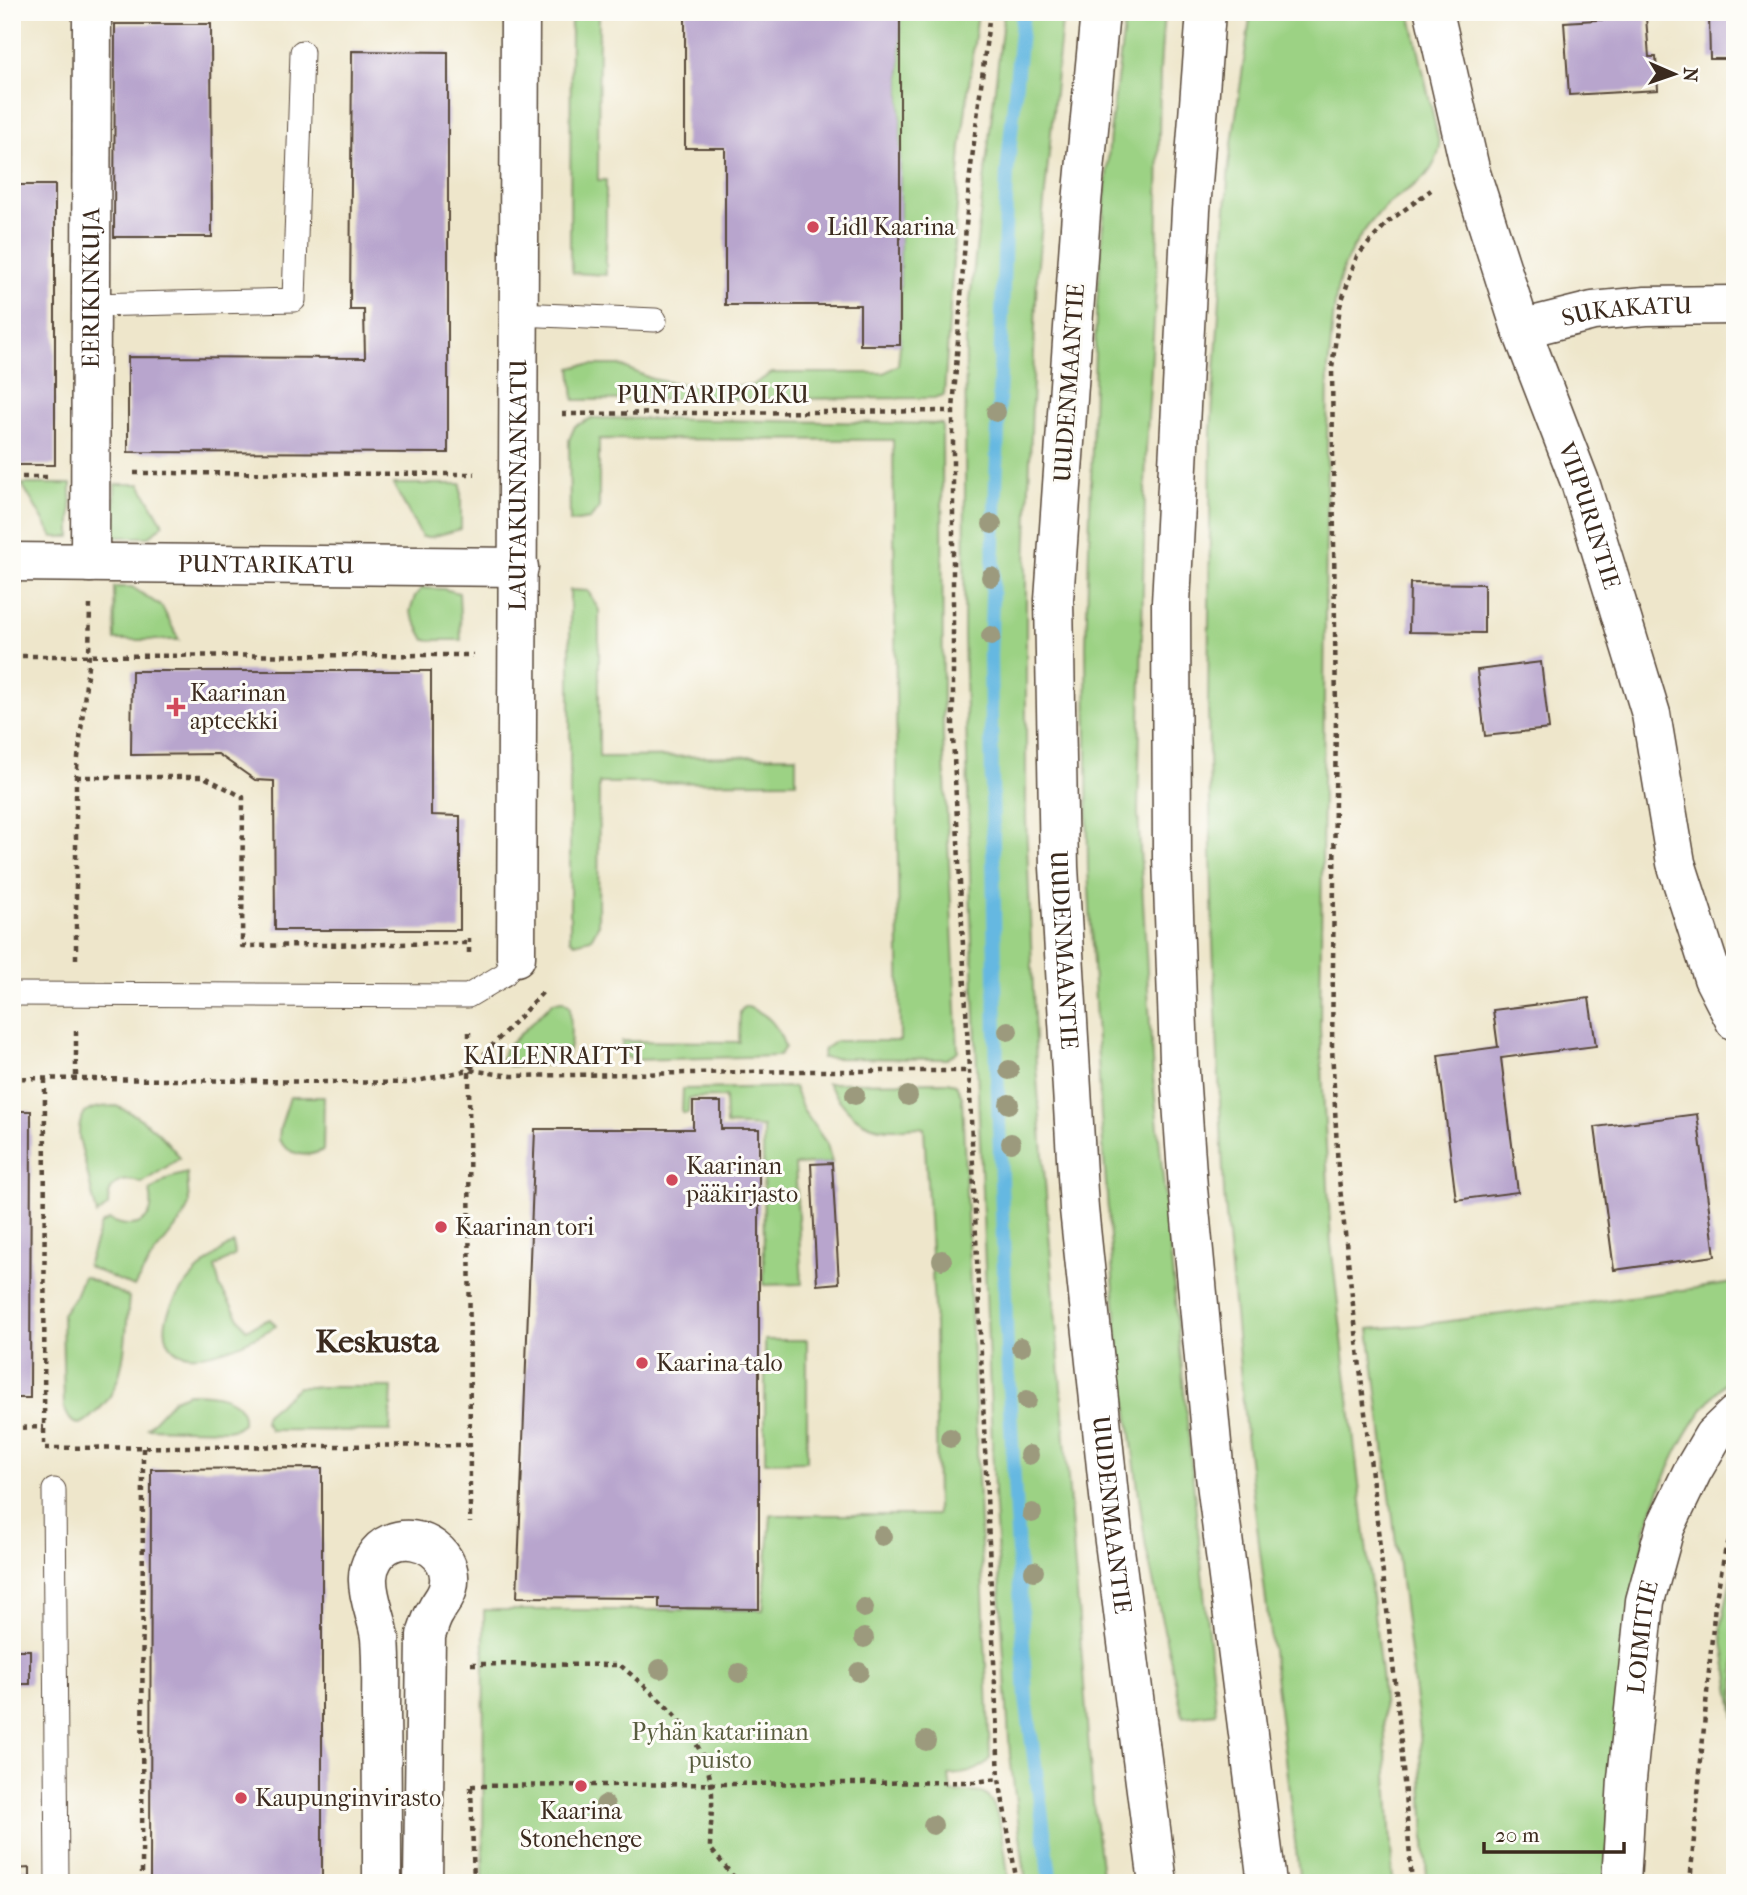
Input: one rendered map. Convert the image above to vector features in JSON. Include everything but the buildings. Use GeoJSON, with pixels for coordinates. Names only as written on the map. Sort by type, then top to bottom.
{"type":"FeatureCollection","features":[{"type":"Feature","properties":{"kind":"street","name":"EERIKINKUJA"},"geometry":{"type":"LineString","coordinates":[[90,563],[92,12]]}},
{"type":"Feature","properties":{"kind":"street","name":"LAUTAKUNNANKATU"},"geometry":{"type":"LineString","coordinates":[[516,957],[520,12]]}},
{"type":"Feature","properties":{"kind":"street","name":"UUDENMAANTIE"},"geometry":{"type":"LineString","coordinates":[[1100,12],[1081,213],[1054,600],[1059,867],[1079,1209],[1113,1534],[1158,1883]]}},
{"type":"Feature","properties":{"kind":"street"},"geometry":{"type":"LineString","coordinates":[[1206,12],[1191,224],[1171,603],[1172,857],[1179,1059],[1188,1188],[1215,1475],[1267,1883]]}},
{"type":"Feature","properties":{"kind":"street","name":"VIIPURINTIE"},"geometry":{"type":"LineString","coordinates":[[1434,12],[1471,173],[1521,330],[1584,495],[1651,714],[1676,863],[1713,978],[1735,1021]]}},
{"type":"Feature","properties":{"kind":"street","name":"SUKAKATU"},"geometry":{"type":"LineString","coordinates":[[1521,330],[1593,312],[1646,306],[1735,305]]}},
{"type":"Feature","properties":{"kind":"street","name":"PUNTARIKATU"},"geometry":{"type":"LineString","coordinates":[[12,562],[519,567]]}},
{"type":"Feature","properties":{"kind":"street","name":"LOIMITIE"},"geometry":{"type":"LineString","coordinates":[[1621,1883],[1627,1779],[1645,1601],[1665,1528],[1713,1436],[1735,1415]]}},
{"type":"Feature","properties":{"kind":"street"},"geometry":{"type":"LineString","coordinates":[[383,1883],[380,1638],[368,1582],[370,1567],[376,1554],[388,1544],[403,1539],[417,1540],[437,1551],[448,1570],[449,1585],[445,1599],[435,1611],[426,1635],[423,1883]]}},
{"type":"Feature","properties":{"kind":"lane"},"geometry":{"type":"LineString","coordinates":[[91,305],[294,300],[302,52]]}},
{"type":"Feature","properties":{"kind":"lane"},"geometry":{"type":"LineString","coordinates":[[519,314],[655,320]]}},
{"type":"Feature","properties":{"kind":"lane"},"geometry":{"type":"LineString","coordinates":[[12,994],[468,996],[505,974],[516,957]]}},
{"type":"Feature","properties":{"kind":"lane"},"geometry":{"type":"LineString","coordinates":[[54,1490],[57,1883]]}},
{"type":"Feature","properties":{"kind":"path"},"geometry":{"type":"LineString","coordinates":[[990,12],[969,183],[953,411],[953,736],[999,1779],[1017,1883]]}},
{"type":"Feature","properties":{"kind":"path"},"geometry":{"type":"LineString","coordinates":[[1412,1883],[1397,1704],[1338,1170],[1332,1046],[1336,716],[1332,368],[1340,306],[1357,256],[1388,222],[1425,192],[1471,173]]}},
{"type":"Feature","properties":{"kind":"path","name":"PUNTARIPOLKU"},"geometry":{"type":"LineString","coordinates":[[517,403],[561,414],[953,411]]}},
{"type":"Feature","properties":{"kind":"path"},"geometry":{"type":"LineString","coordinates":[[12,477],[91,478],[141,472],[476,474]]}},
{"type":"Feature","properties":{"kind":"path"},"geometry":{"type":"LineString","coordinates":[[76,1079],[76,777],[89,656],[90,563]]}},
{"type":"Feature","properties":{"kind":"path"},"geometry":{"type":"LineString","coordinates":[[12,656],[474,656]]}},
{"type":"Feature","properties":{"kind":"path"},"geometry":{"type":"LineString","coordinates":[[76,777],[204,776],[243,797],[242,946],[469,943]]}},
{"type":"Feature","properties":{"kind":"path"},"geometry":{"type":"LineString","coordinates":[[469,1070],[470,1528]]}},
{"type":"Feature","properties":{"kind":"path","name":"KALLENRAITTI"},"geometry":{"type":"LineString","coordinates":[[12,1078],[408,1083],[469,1070],[512,1076],[969,1071]]}},
{"type":"Feature","properties":{"kind":"path"},"geometry":{"type":"LineString","coordinates":[[45,1079],[44,1448],[471,1446]]}},
{"type":"Feature","properties":{"kind":"path"},"geometry":{"type":"LineString","coordinates":[[12,1428],[44,1427]]}},
{"type":"Feature","properties":{"kind":"path"},"geometry":{"type":"LineString","coordinates":[[142,1883],[143,1447]]}},
{"type":"Feature","properties":{"kind":"path"},"geometry":{"type":"LineString","coordinates":[[1690,1883],[1715,1604],[1726,1552],[1735,1527]]}},
{"type":"Feature","properties":{"kind":"path"},"geometry":{"type":"LineString","coordinates":[[470,1653],[471,1677]]}},
{"type":"Feature","properties":{"kind":"path"},"geometry":{"type":"LineString","coordinates":[[471,1664],[620,1665],[659,1698],[692,1737],[707,1766],[711,1785],[710,1848],[742,1883]]}},
{"type":"Feature","properties":{"kind":"path"},"geometry":{"type":"LineString","coordinates":[[471,1773],[474,1883]]}},
{"type":"Feature","properties":{"kind":"path"},"geometry":{"type":"LineString","coordinates":[[471,1786],[974,1782],[999,1779]]}},
{"type":"Feature","properties":{"kind":"green space"},"geometry":{"type":"Polygon","coordinates":[[[571,12],[599,12],[598,180],[606,180],[606,275],[573,273],[570,255],[571,12]]]}},
{"type":"Feature","properties":{"kind":"green space"},"geometry":{"type":"Polygon","coordinates":[[[900,12],[978,12],[961,147],[944,395],[934,398],[574,400],[571,368],[583,365],[619,365],[652,379],[687,385],[751,386],[772,373],[884,373],[898,365],[900,12]]]}},
{"type":"Feature","properties":{"kind":"green space"},"geometry":{"type":"Polygon","coordinates":[[[1004,12],[1063,12],[1037,273],[1026,566],[1026,819],[1036,1065],[1093,1801],[1103,1883],[1026,1883],[1010,1756],[994,1492],[971,916],[964,635],[966,334],[1004,12]]]}},
{"type":"Feature","properties":{"kind":"green space"},"geometry":{"type":"Polygon","coordinates":[[[1126,12],[1164,12],[1160,69],[1157,272],[1146,449],[1138,813],[1153,1077],[1216,1713],[1183,1717],[1146,1548],[1117,1331],[1101,1117],[1088,869],[1086,646],[1096,316],[1110,133],[1126,12]]]}},
{"type":"Feature","properties":{"kind":"green space"},"geometry":{"type":"Polygon","coordinates":[[[1251,12],[1410,12],[1440,147],[1430,170],[1380,212],[1350,254],[1337,292],[1328,368],[1320,1028],[1331,1244],[1382,1682],[1393,1883],[1300,1883],[1246,1435],[1224,1193],[1213,942],[1208,707],[1211,431],[1229,164],[1251,12]]]}},
{"type":"Feature","properties":{"kind":"green space"},"geometry":{"type":"Polygon","coordinates":[[[592,418],[942,424],[943,737],[958,1051],[947,1059],[822,1058],[824,1049],[836,1041],[900,1041],[893,440],[599,439],[599,508],[590,519],[570,522],[569,440],[575,426],[592,418]]]}},
{"type":"Feature","properties":{"kind":"green space"},"geometry":{"type":"Polygon","coordinates":[[[22,484],[71,484],[71,537],[53,537],[22,484]]]}},
{"type":"Feature","properties":{"kind":"green space"},"geometry":{"type":"Polygon","coordinates":[[[115,484],[140,484],[163,524],[149,537],[114,537],[115,484]]]}},
{"type":"Feature","properties":{"kind":"green space"},"geometry":{"type":"Polygon","coordinates":[[[393,484],[461,484],[461,529],[422,537],[393,484]]]}},
{"type":"Feature","properties":{"kind":"green space"},"geometry":{"type":"Polygon","coordinates":[[[114,587],[132,587],[162,607],[179,640],[115,640],[114,587]]]}},
{"type":"Feature","properties":{"kind":"green space"},"geometry":{"type":"Polygon","coordinates":[[[422,588],[459,593],[461,640],[425,640],[410,612],[415,596],[422,588]]]}},
{"type":"Feature","properties":{"kind":"green space"},"geometry":{"type":"Polygon","coordinates":[[[570,590],[588,591],[599,610],[599,757],[796,756],[796,782],[599,783],[598,926],[591,939],[575,943],[570,939],[570,590]]]}},
{"type":"Feature","properties":{"kind":"green space"},"geometry":{"type":"Polygon","coordinates":[[[563,1001],[570,1006],[571,1036],[569,1051],[562,1064],[509,1066],[501,1060],[505,1049],[553,1002],[563,1001]]]}},
{"type":"Feature","properties":{"kind":"green space"},"geometry":{"type":"Polygon","coordinates":[[[745,1006],[766,1016],[775,1026],[785,1047],[779,1056],[633,1060],[623,1055],[622,1041],[739,1042],[740,1012],[745,1006]]]}},
{"type":"Feature","properties":{"kind":"green space","name":"Pyhän katariinan puisto"},"geometry":{"type":"Polygon","coordinates":[[[827,1083],[956,1084],[962,1097],[990,1758],[977,1769],[949,1775],[951,1792],[984,1794],[995,1809],[1009,1883],[483,1883],[484,1610],[763,1610],[771,1515],[937,1515],[935,1326],[924,1128],[883,1128],[863,1122],[848,1110],[827,1083]]]}},
{"type":"Feature","properties":{"kind":"green space"},"geometry":{"type":"Polygon","coordinates":[[[794,1087],[803,1110],[827,1144],[832,1163],[795,1165],[802,1284],[764,1285],[763,1127],[726,1125],[725,1097],[689,1098],[688,1113],[682,1113],[683,1089],[794,1087]]]}},
{"type":"Feature","properties":{"kind":"green space"},"geometry":{"type":"Polygon","coordinates":[[[290,1097],[324,1097],[323,1150],[299,1154],[288,1149],[279,1140],[290,1097]]]}},
{"type":"Feature","properties":{"kind":"green space"},"geometry":{"type":"Polygon","coordinates":[[[116,1106],[152,1127],[180,1158],[142,1183],[128,1180],[117,1183],[110,1192],[108,1206],[97,1215],[79,1127],[88,1111],[116,1106]]]}},
{"type":"Feature","properties":{"kind":"green space"},"geometry":{"type":"Polygon","coordinates":[[[187,1173],[189,1204],[184,1217],[153,1256],[134,1287],[87,1266],[101,1224],[109,1220],[128,1225],[142,1222],[150,1210],[150,1191],[169,1178],[187,1173]]]}},
{"type":"Feature","properties":{"kind":"green space"},"geometry":{"type":"Polygon","coordinates":[[[233,1243],[235,1255],[215,1267],[220,1287],[246,1329],[270,1319],[276,1326],[220,1351],[188,1355],[176,1351],[168,1341],[165,1328],[175,1299],[197,1272],[233,1243]]]}},
{"type":"Feature","properties":{"kind":"green space"},"geometry":{"type":"Polygon","coordinates":[[[83,1276],[129,1297],[123,1359],[114,1389],[94,1414],[78,1424],[70,1420],[64,1407],[62,1314],[75,1296],[83,1276]]]}},
{"type":"Feature","properties":{"kind":"green space"},"geometry":{"type":"Polygon","coordinates":[[[1735,1283],[1735,1373],[1704,1408],[1680,1446],[1661,1486],[1645,1530],[1604,1883],[1427,1883],[1420,1732],[1369,1329],[1420,1325],[1735,1283]]]}},
{"type":"Feature","properties":{"kind":"green space"},"geometry":{"type":"Polygon","coordinates":[[[765,1340],[807,1340],[807,1461],[765,1462],[765,1340]]]}},
{"type":"Feature","properties":{"kind":"green space"},"geometry":{"type":"Polygon","coordinates":[[[298,1387],[392,1387],[390,1431],[270,1430],[264,1420],[266,1414],[298,1387]]]}},
{"type":"Feature","properties":{"kind":"green space"},"geometry":{"type":"Polygon","coordinates":[[[188,1393],[215,1395],[232,1401],[242,1413],[243,1423],[227,1430],[147,1428],[174,1399],[188,1393]]]}},
{"type":"Feature","properties":{"kind":"green space"},"geometry":{"type":"Polygon","coordinates":[[[1735,1559],[1735,1718],[1721,1628],[1735,1559]]]}},
{"type":"Feature","properties":{"kind":"waterway"},"geometry":{"type":"LineString","coordinates":[[1023,12],[1007,173],[990,656],[996,1038],[1007,1352],[1026,1698],[1051,1883]]}},
{"type":"Feature","properties":{"kind":"place","name":"Lidl Kaarina"},"geometry":{"type":"Point","coordinates":[813,227]}},
{"type":"Feature","properties":{"kind":"place","name":"Kaarinan apteekki"},"geometry":{"type":"Point","coordinates":[176,707]}},
{"type":"Feature","properties":{"kind":"place","name":"Kaarinan pääkirjasto"},"geometry":{"type":"Point","coordinates":[672,1180]}},
{"type":"Feature","properties":{"kind":"place","name":"Kaarinan tori"},"geometry":{"type":"Point","coordinates":[441,1227]}},
{"type":"Feature","properties":{"kind":"place","name":"Kaarina-talo"},"geometry":{"type":"Point","coordinates":[642,1363]}},
{"type":"Feature","properties":{"kind":"place","name":"Kaarina Stonehenge"},"geometry":{"type":"Point","coordinates":[581,1786]}},
{"type":"Feature","properties":{"kind":"place","name":"Kaupunginvirasto"},"geometry":{"type":"Point","coordinates":[241,1798]}},
{"type":"Feature","properties":{"kind":"district","name":"Keskusta"},"geometry":{"type":"Point","coordinates":[377,1341]}}]}
